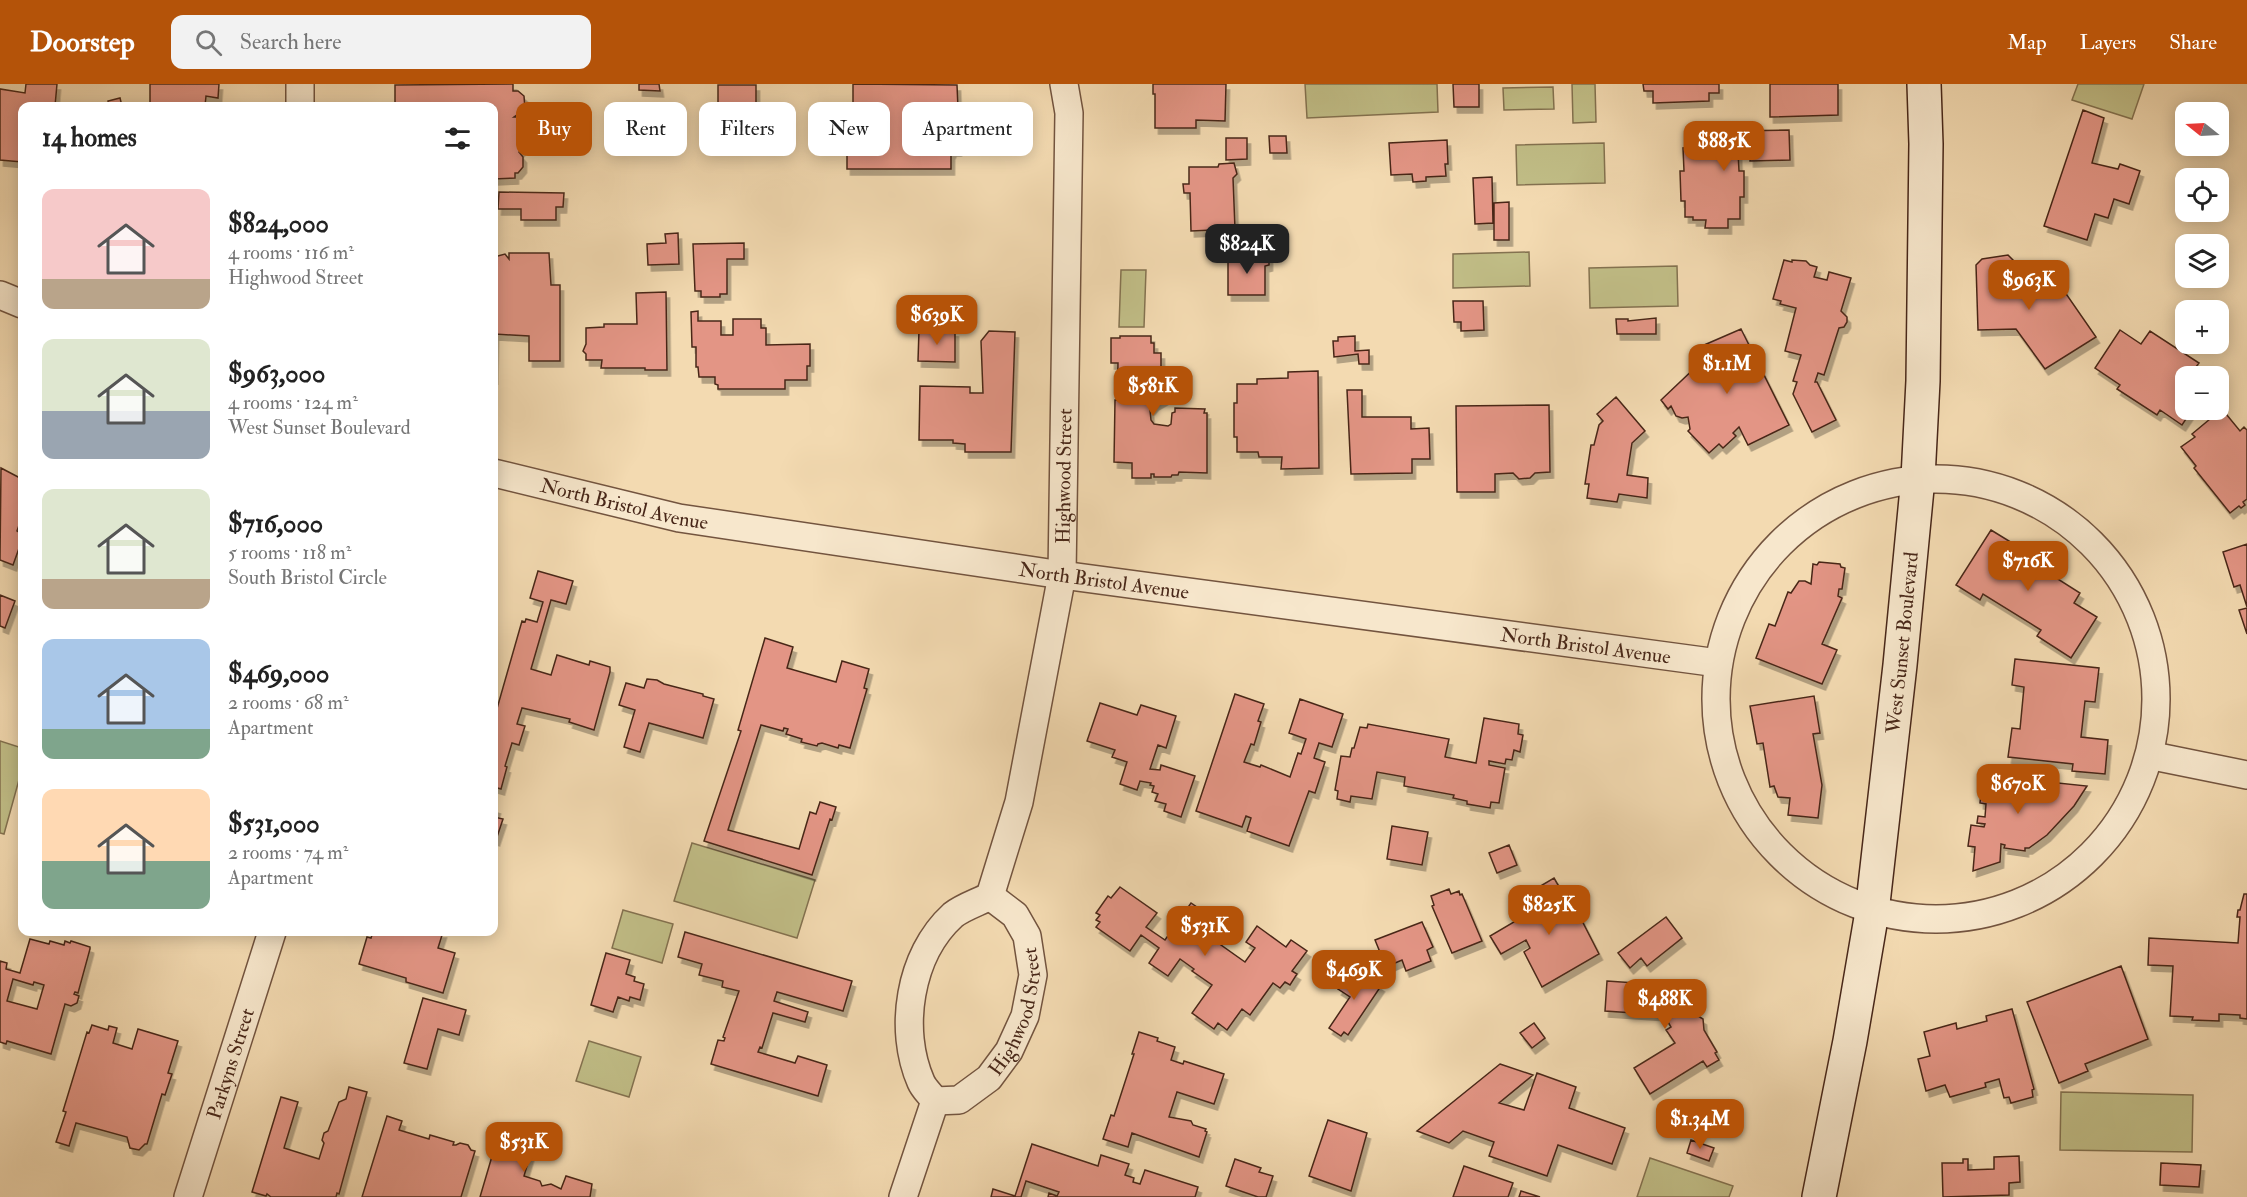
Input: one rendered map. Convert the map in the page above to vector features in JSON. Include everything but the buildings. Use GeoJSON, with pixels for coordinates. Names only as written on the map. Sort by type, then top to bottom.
{"type":"FeatureCollection","features":[{"type":"Feature","properties":{"kind":"main road","name":"West Sunset Boulevard"},"geometry":{"type":"LineString","coordinates":[[1819,1197],[1850,1041],[1872,912],[1900,665],[1918,478],[1923,381],[1926,144],[1924,84]]}},
{"type":"Feature","properties":{"kind":"street"},"geometry":{"type":"LineString","coordinates":[[300,84],[300,102]]}},
{"type":"Feature","properties":{"kind":"street","name":"Highwood Street"},"geometry":{"type":"LineString","coordinates":[[935,1101],[959,1100],[989,1078],[1009,1051],[1025,1016],[1033,975],[1027,936],[1015,915],[990,896],[1019,802],[1062,575],[1070,113],[1064,84]]}},
{"type":"Feature","properties":{"kind":"street"},"geometry":{"type":"LineString","coordinates":[[0,295],[18,302]]}},
{"type":"Feature","properties":{"kind":"street","name":"North Bristol Avenue"},"geometry":{"type":"LineString","coordinates":[[498,474],[679,518],[1062,575],[1718,663]]}},
{"type":"Feature","properties":{"kind":"street"},"geometry":{"type":"LineString","coordinates":[[1918,478],[2007,492],[2058,515],[2106,549],[2143,614],[2157,677],[2152,756],[2120,820],[2082,860],[2028,895],[1972,914],[1924,922],[1872,912],[1826,895],[1770,854],[1745,818],[1732,787],[1721,738],[1718,663],[1735,619],[1753,584],[1781,544],[1811,517],[1862,492],[1918,478]]}},
{"type":"Feature","properties":{"kind":"street"},"geometry":{"type":"LineString","coordinates":[[2152,756],[2247,775]]}},
{"type":"Feature","properties":{"kind":"street"},"geometry":{"type":"LineString","coordinates":[[903,1197],[935,1101],[922,1084],[909,1032],[911,999],[918,967],[932,941],[954,915],[990,896]]}},
{"type":"Feature","properties":{"kind":"street","name":"Parkyns Street"},"geometry":{"type":"LineString","coordinates":[[188,1197],[271,936]]}},
{"type":"Feature","properties":{"kind":"shaded area"},"geometry":{"type":"Polygon","coordinates":[[[1305,84],[1437,84],[1438,112],[1307,118],[1305,84]]]}},
{"type":"Feature","properties":{"kind":"shaded area"},"geometry":{"type":"Polygon","coordinates":[[[1572,84],[1595,84],[1596,122],[1573,123],[1572,84]]]}},
{"type":"Feature","properties":{"kind":"shaded area"},"geometry":{"type":"Polygon","coordinates":[[[2078,84],[2144,84],[2132,119],[2072,100],[2078,84]]]}},
{"type":"Feature","properties":{"kind":"shaded area"},"geometry":{"type":"Polygon","coordinates":[[[1553,87],[1554,109],[1504,110],[1503,88],[1553,87]]]}},
{"type":"Feature","properties":{"kind":"shaded area"},"geometry":{"type":"Polygon","coordinates":[[[1604,143],[1605,183],[1517,185],[1516,145],[1604,143]]]}},
{"type":"Feature","properties":{"kind":"shaded area"},"geometry":{"type":"Polygon","coordinates":[[[1529,252],[1530,286],[1453,288],[1453,254],[1529,252]]]}},
{"type":"Feature","properties":{"kind":"shaded area"},"geometry":{"type":"Polygon","coordinates":[[[1677,266],[1678,306],[1590,308],[1589,268],[1677,266]]]}},
{"type":"Feature","properties":{"kind":"shaded area"},"geometry":{"type":"Polygon","coordinates":[[[1121,270],[1146,270],[1144,327],[1119,327],[1121,270]]]}},
{"type":"Feature","properties":{"kind":"shaded area"},"geometry":{"type":"Polygon","coordinates":[[[0,741],[18,747],[18,783],[4,834],[0,833],[0,741]]]}},
{"type":"Feature","properties":{"kind":"shaded area"},"geometry":{"type":"Polygon","coordinates":[[[692,843],[815,880],[797,938],[674,901],[692,843]]]}},
{"type":"Feature","properties":{"kind":"shaded area"},"geometry":{"type":"Polygon","coordinates":[[[623,910],[673,924],[662,963],[612,948],[623,910]]]}},
{"type":"Feature","properties":{"kind":"shaded area"},"geometry":{"type":"Polygon","coordinates":[[[589,1041],[641,1057],[629,1097],[576,1081],[589,1041]]]}},
{"type":"Feature","properties":{"kind":"shaded area"},"geometry":{"type":"Polygon","coordinates":[[[2061,1092],[2193,1095],[2192,1152],[2060,1150],[2061,1092]]]}},
{"type":"Feature","properties":{"kind":"shaded area"},"geometry":{"type":"Polygon","coordinates":[[[1650,1158],[1733,1186],[1729,1197],[1637,1197],[1650,1158]]]}}]}
